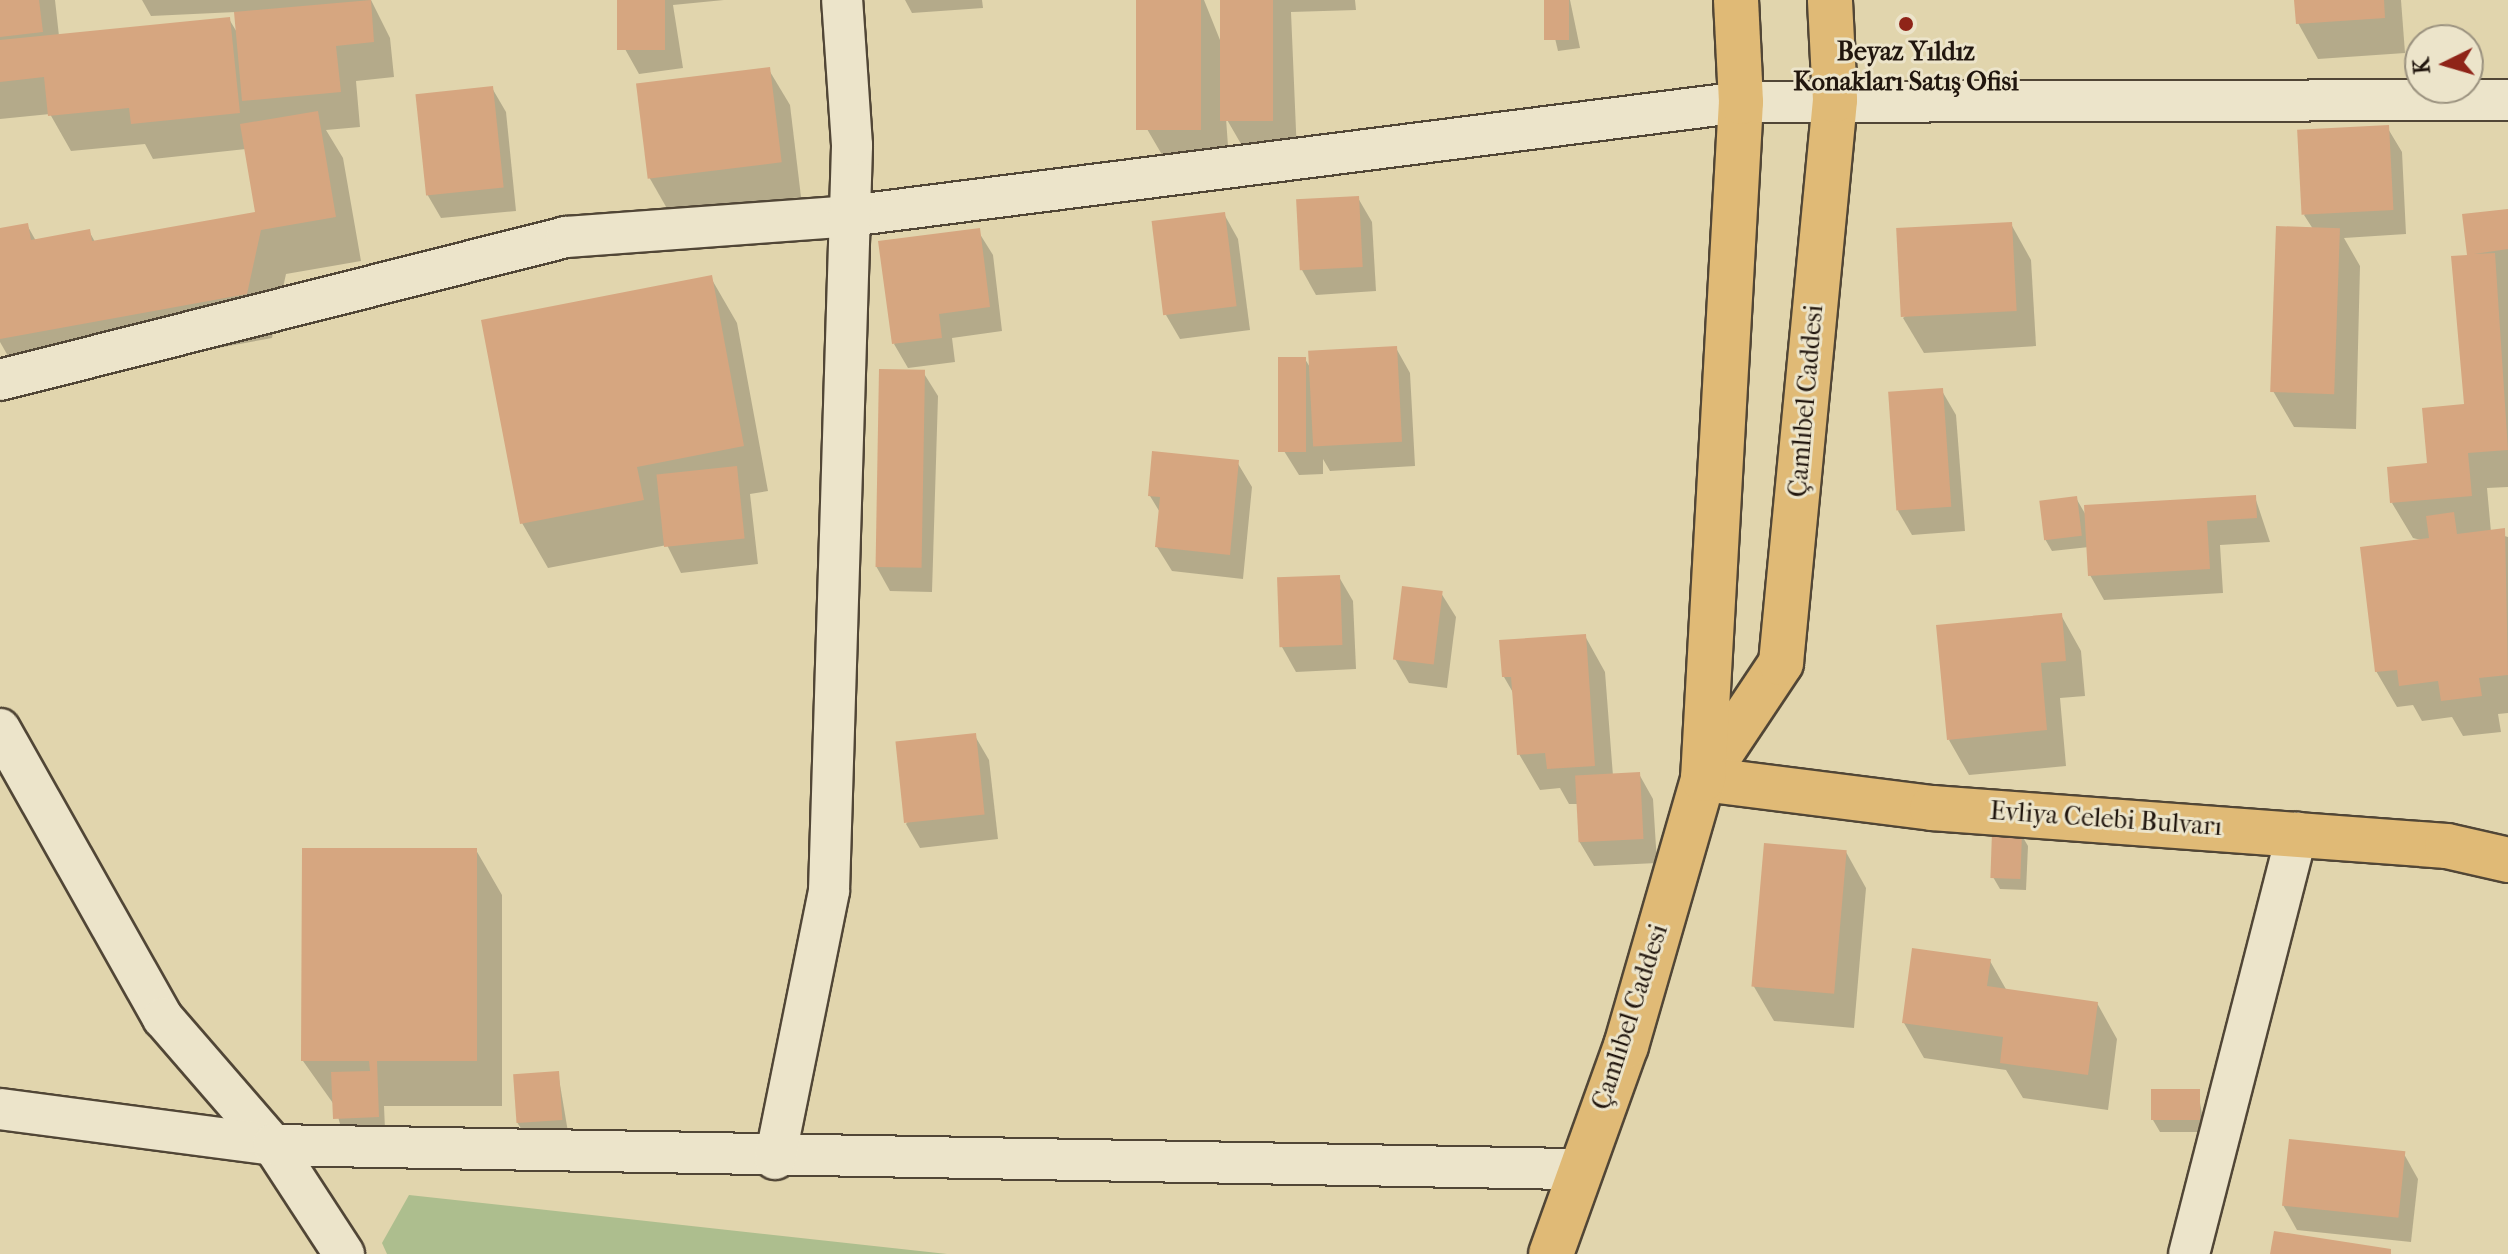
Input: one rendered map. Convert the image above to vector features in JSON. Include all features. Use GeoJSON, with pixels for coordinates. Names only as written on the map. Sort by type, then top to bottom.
{"type":"FeatureCollection","features":[{"type":"Feature","properties":{"kind":"main road","name":"Çamlıbel Caddesi"},"geometry":{"type":"LineString","coordinates":[[1551,1254],[1576,1169],[1626,1046],[1703,779],[1741,102],[1736,0]]}},
{"type":"Feature","properties":{"kind":"main road","name":"Çamlıbel Caddesi"},"geometry":{"type":"LineString","coordinates":[[1703,779],[1781,663],[1835,100],[1830,0]]}},
{"type":"Feature","properties":{"kind":"main road","name":"Evliya Celebi Bulvarı"},"geometry":{"type":"LineString","coordinates":[[1703,779],[1932,808],[2447,846],[2508,860]]}},
{"type":"Feature","properties":{"kind":"street"},"geometry":{"type":"LineString","coordinates":[[775,1159],[829,891],[849,216],[842,0]]}},
{"type":"Feature","properties":{"kind":"street"},"geometry":{"type":"LineString","coordinates":[[0,380],[566,237],[849,216],[1741,102],[2508,100]]}},
{"type":"Feature","properties":{"kind":"street"},"geometry":{"type":"LineString","coordinates":[[0,729],[163,1018],[273,1145],[344,1254]]}},
{"type":"Feature","properties":{"kind":"street"},"geometry":{"type":"LineString","coordinates":[[2189,1254],[2297,833]]}},
{"type":"Feature","properties":{"kind":"street"},"geometry":{"type":"LineString","coordinates":[[0,1109],[273,1145],[775,1159],[1576,1169]]}},
{"type":"Feature","properties":{"kind":"green space"},"geometry":{"type":"Polygon","coordinates":[[[409,1195],[947,1254],[387,1254],[382,1243],[409,1195]]]}},
{"type":"Feature","properties":{"kind":"building"},"geometry":{"type":"Polygon","coordinates":[[[0,0],[39,0],[43,32],[0,37],[0,0]]]}},
{"type":"Feature","properties":{"kind":"building"},"geometry":{"type":"Polygon","coordinates":[[[371,0],[374,42],[336,46],[341,92],[242,101],[234,12],[371,0]]]}},
{"type":"Feature","properties":{"kind":"building"},"geometry":{"type":"Polygon","coordinates":[[[617,0],[665,0],[665,50],[617,50],[617,0]]]}},
{"type":"Feature","properties":{"kind":"building"},"geometry":{"type":"Polygon","coordinates":[[[1136,0],[1201,0],[1201,130],[1136,130],[1136,0]]]}},
{"type":"Feature","properties":{"kind":"building"},"geometry":{"type":"Polygon","coordinates":[[[1220,0],[1273,0],[1273,121],[1220,121],[1220,0]]]}},
{"type":"Feature","properties":{"kind":"building"},"geometry":{"type":"Polygon","coordinates":[[[1544,0],[1569,0],[1569,40],[1544,40],[1544,0]]]}},
{"type":"Feature","properties":{"kind":"building"},"geometry":{"type":"Polygon","coordinates":[[[2294,0],[2384,0],[2385,18],[2296,24],[2294,0]]]}},
{"type":"Feature","properties":{"kind":"building"},"geometry":{"type":"Polygon","coordinates":[[[230,17],[240,113],[131,124],[129,108],[48,116],[44,77],[0,82],[0,40],[230,17]]]}},
{"type":"Feature","properties":{"kind":"building"},"geometry":{"type":"Polygon","coordinates":[[[770,67],[782,162],[648,179],[636,83],[770,67]]]}},
{"type":"Feature","properties":{"kind":"building"},"geometry":{"type":"Polygon","coordinates":[[[493,86],[504,187],[426,196],[415,94],[493,86]]]}},
{"type":"Feature","properties":{"kind":"building"},"geometry":{"type":"Polygon","coordinates":[[[318,111],[336,217],[261,230],[247,294],[0,339],[0,228],[28,223],[31,240],[90,229],[92,241],[255,212],[240,124],[318,111]]]}},
{"type":"Feature","properties":{"kind":"building"},"geometry":{"type":"Polygon","coordinates":[[[2389,125],[2393,210],[2302,215],[2297,130],[2389,125]]]}},
{"type":"Feature","properties":{"kind":"building"},"geometry":{"type":"Polygon","coordinates":[[[1359,196],[1363,267],[1300,270],[1296,199],[1359,196]]]}},
{"type":"Feature","properties":{"kind":"building"},"geometry":{"type":"Polygon","coordinates":[[[2508,209],[2508,249],[2474,254],[2495,253],[2508,450],[2468,453],[2472,496],[2390,503],[2387,467],[2427,463],[2422,408],[2464,404],[2451,256],[2467,255],[2462,214],[2508,209]]]}},
{"type":"Feature","properties":{"kind":"building"},"geometry":{"type":"Polygon","coordinates":[[[1225,212],[1237,306],[1163,315],[1152,221],[1225,212]]]}},
{"type":"Feature","properties":{"kind":"building"},"geometry":{"type":"Polygon","coordinates":[[[2012,222],[2017,311],[1901,317],[1896,228],[2012,222]]]}},
{"type":"Feature","properties":{"kind":"building"},"geometry":{"type":"Polygon","coordinates":[[[2276,226],[2340,228],[2334,394],[2270,392],[2276,226]]]}},
{"type":"Feature","properties":{"kind":"building"},"geometry":{"type":"Polygon","coordinates":[[[980,228],[990,307],[939,314],[942,338],[892,344],[878,241],[980,228]]]}},
{"type":"Feature","properties":{"kind":"building"},"geometry":{"type":"Polygon","coordinates":[[[712,275],[744,446],[637,467],[644,500],[520,524],[481,320],[712,275]]]}},
{"type":"Feature","properties":{"kind":"building"},"geometry":{"type":"Polygon","coordinates":[[[1397,346],[1402,442],[1313,447],[1308,351],[1397,346]]]}},
{"type":"Feature","properties":{"kind":"building"},"geometry":{"type":"Polygon","coordinates":[[[1278,357],[1306,357],[1306,452],[1278,452],[1278,357]]]}},
{"type":"Feature","properties":{"kind":"building"},"geometry":{"type":"Polygon","coordinates":[[[879,369],[925,370],[922,568],[876,567],[879,369]]]}},
{"type":"Feature","properties":{"kind":"building"},"geometry":{"type":"Polygon","coordinates":[[[1943,388],[1951,507],[1896,511],[1888,392],[1943,388]]]}},
{"type":"Feature","properties":{"kind":"building"},"geometry":{"type":"Polygon","coordinates":[[[1152,451],[1239,460],[1230,555],[1155,547],[1160,497],[1148,496],[1152,451]]]}},
{"type":"Feature","properties":{"kind":"building"},"geometry":{"type":"Polygon","coordinates":[[[737,466],[745,539],[664,547],[656,474],[737,466]]]}},
{"type":"Feature","properties":{"kind":"building"},"geometry":{"type":"Polygon","coordinates":[[[2256,495],[2257,518],[2207,521],[2210,569],[2088,576],[2084,505],[2256,495]]]}},
{"type":"Feature","properties":{"kind":"building"},"geometry":{"type":"Polygon","coordinates":[[[2077,496],[2082,536],[2044,540],[2039,501],[2077,496]]]}},
{"type":"Feature","properties":{"kind":"building"},"geometry":{"type":"Polygon","coordinates":[[[2454,512],[2457,534],[2505,528],[2508,675],[2479,678],[2482,696],[2441,701],[2438,681],[2399,686],[2397,670],[2375,672],[2360,547],[2429,538],[2426,516],[2454,512]]]}},
{"type":"Feature","properties":{"kind":"building"},"geometry":{"type":"Polygon","coordinates":[[[1340,575],[1342,645],[1279,647],[1277,577],[1340,575]]]}},
{"type":"Feature","properties":{"kind":"building"},"geometry":{"type":"Polygon","coordinates":[[[1402,586],[1443,591],[1434,664],[1393,659],[1402,586]]]}},
{"type":"Feature","properties":{"kind":"building"},"geometry":{"type":"Polygon","coordinates":[[[2062,613],[2066,661],[2041,663],[2047,730],[1947,740],[1936,625],[2062,613]]]}},
{"type":"Feature","properties":{"kind":"building"},"geometry":{"type":"Polygon","coordinates":[[[1586,634],[1595,766],[1547,769],[1545,753],[1517,755],[1511,677],[1502,677],[1499,640],[1586,634]]]}},
{"type":"Feature","properties":{"kind":"building"},"geometry":{"type":"Polygon","coordinates":[[[976,733],[985,815],[904,823],[895,741],[976,733]]]}},
{"type":"Feature","properties":{"kind":"building"},"geometry":{"type":"Polygon","coordinates":[[[1640,772],[1644,839],[1579,842],[1575,775],[1640,772]]]}},
{"type":"Feature","properties":{"kind":"building"},"geometry":{"type":"Polygon","coordinates":[[[1992,832],[2022,833],[2020,879],[1990,878],[1992,832]]]}},
{"type":"Feature","properties":{"kind":"building"},"geometry":{"type":"Polygon","coordinates":[[[1764,843],[1847,850],[1834,994],[1751,986],[1764,843]]]}},
{"type":"Feature","properties":{"kind":"building"},"geometry":{"type":"Polygon","coordinates":[[[302,848],[477,848],[477,1061],[377,1061],[379,1117],[333,1119],[331,1072],[370,1071],[369,1061],[301,1061],[302,848]]]}},
{"type":"Feature","properties":{"kind":"building"},"geometry":{"type":"Polygon","coordinates":[[[1912,948],[1991,959],[1987,986],[2098,1002],[2088,1075],[2000,1063],[2003,1037],[1902,1023],[1912,948]]]}},
{"type":"Feature","properties":{"kind":"building"},"geometry":{"type":"Polygon","coordinates":[[[559,1071],[562,1120],[517,1123],[513,1074],[559,1071]]]}},
{"type":"Feature","properties":{"kind":"building"},"geometry":{"type":"Polygon","coordinates":[[[2151,1089],[2200,1089],[2200,1120],[2151,1120],[2151,1089]]]}},
{"type":"Feature","properties":{"kind":"building"},"geometry":{"type":"Polygon","coordinates":[[[2289,1139],[2405,1151],[2398,1218],[2282,1206],[2289,1139]]]}},
{"type":"Feature","properties":{"kind":"building"},"geometry":{"type":"Polygon","coordinates":[[[2274,1231],[2391,1249],[2391,1254],[2270,1254],[2274,1231]]]}},
{"type":"Feature","properties":{"kind":"place","name":"Beyaz Yıldız Konakları Satış Ofisi"},"geometry":{"type":"Point","coordinates":[1906,24]}}]}
